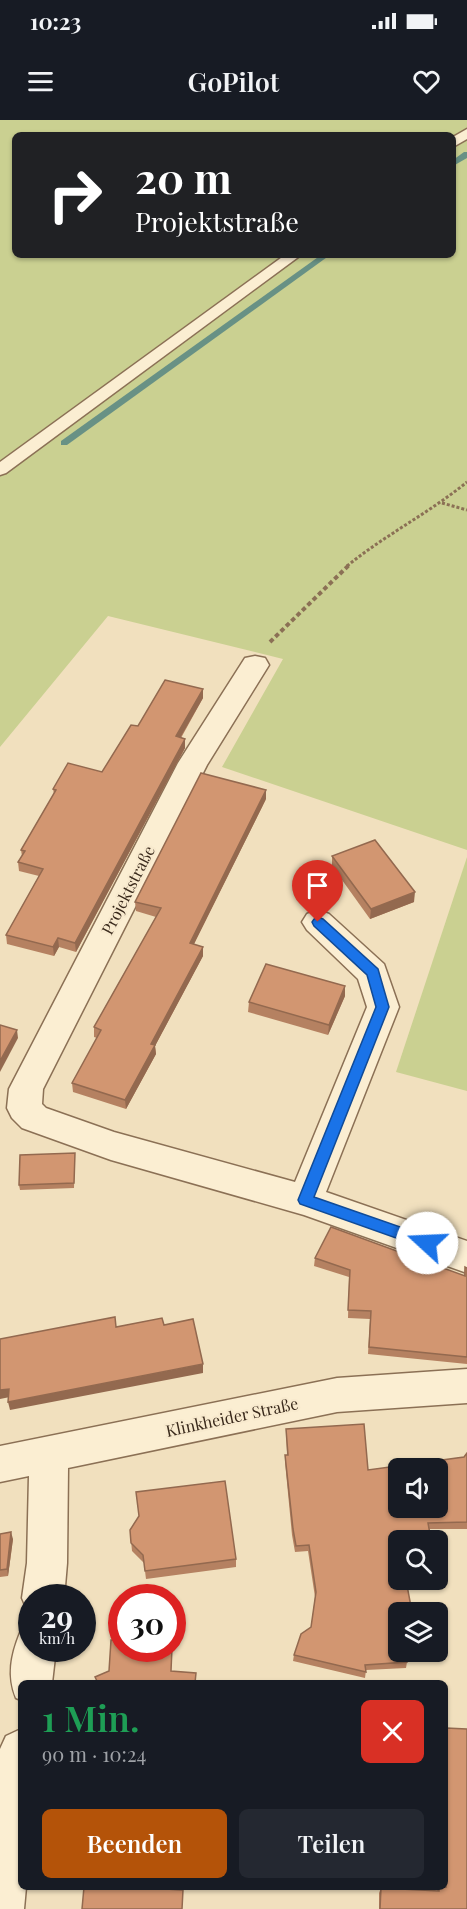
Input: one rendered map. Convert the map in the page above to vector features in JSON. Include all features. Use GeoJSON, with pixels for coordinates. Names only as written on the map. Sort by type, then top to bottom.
{"type":"FeatureCollection","features":[{"type":"Feature","properties":{"kind":"street","name":"Projektstraße"},"geometry":{"type":"LineString","coordinates":[[255,665],[193,763],[26,1089],[24,1108],[34,1118],[111,1146],[306,1200],[467,1257]]}},
{"type":"Feature","properties":{"kind":"street"},"geometry":{"type":"LineString","coordinates":[[306,1200],[383,1007],[373,973],[318,922]]}},
{"type":"Feature","properties":{"kind":"street","name":"Klinkheider Straße"},"geometry":{"type":"LineString","coordinates":[[0,1464],[337,1395],[467,1386]]}},
{"type":"Feature","properties":{"kind":"street"},"geometry":{"type":"LineString","coordinates":[[45,1584],[49,1455]]}},
{"type":"Feature","properties":{"kind":"street"},"geometry":{"type":"LineString","coordinates":[[31,1680],[33,1662]]}},
{"type":"Feature","properties":{"kind":"street"},"geometry":{"type":"LineString","coordinates":[[1,1909],[18,1775]]}},
{"type":"Feature","properties":{"kind":"lane"},"geometry":{"type":"LineString","coordinates":[[0,470],[290,258]]}},
{"type":"Feature","properties":{"kind":"path"},"geometry":{"type":"LineString","coordinates":[[255,665],[272,639],[338,574],[364,552],[442,502],[467,482]]}},
{"type":"Feature","properties":{"kind":"path"},"geometry":{"type":"LineString","coordinates":[[442,502],[467,510]]}},
{"type":"Feature","properties":{"kind":"green space"},"geometry":{"type":"Polygon","coordinates":[[[0,120],[467,120],[467,850],[222,767],[283,659],[108,616],[0,747],[0,120]]]}},
{"type":"Feature","properties":{"kind":"green space"},"geometry":{"type":"Polygon","coordinates":[[[467,857],[467,1091],[396,1072],[467,857]]]}},
{"type":"Feature","properties":{"kind":"building"},"geometry":{"type":"Polygon","coordinates":[[[165,680],[203,689],[176,736],[185,739],[75,943],[58,938],[53,947],[6,935],[43,869],[18,862],[25,851],[21,850],[56,790],[53,789],[68,763],[102,772],[131,725],[138,726],[165,680]]]}},
{"type":"Feature","properties":{"kind":"building"},"geometry":{"type":"Polygon","coordinates":[[[201,773],[266,790],[190,943],[203,947],[151,1044],[155,1045],[125,1100],[72,1083],[101,1030],[94,1027],[161,908],[135,902],[201,773]]]}},
{"type":"Feature","properties":{"kind":"building"},"geometry":{"type":"Polygon","coordinates":[[[375,840],[415,892],[371,909],[332,856],[375,840]]]}},
{"type":"Feature","properties":{"kind":"building"},"geometry":{"type":"Polygon","coordinates":[[[266,964],[345,986],[329,1025],[249,1002],[266,964]]]}},
{"type":"Feature","properties":{"kind":"building"},"geometry":{"type":"Polygon","coordinates":[[[0,1025],[17,1030],[0,1061],[0,1025]]]}},
{"type":"Feature","properties":{"kind":"building"},"geometry":{"type":"Polygon","coordinates":[[[75,1153],[74,1183],[19,1185],[20,1155],[75,1153]]]}},
{"type":"Feature","properties":{"kind":"building"},"geometry":{"type":"Polygon","coordinates":[[[331,1227],[465,1276],[465,1267],[467,1268],[467,1357],[369,1347],[371,1311],[348,1310],[350,1270],[315,1258],[331,1227]]]}},
{"type":"Feature","properties":{"kind":"building"},"geometry":{"type":"Polygon","coordinates":[[[115,1317],[116,1327],[162,1318],[164,1325],[193,1319],[203,1364],[8,1402],[9,1389],[0,1390],[0,1339],[115,1317]]]}},
{"type":"Feature","properties":{"kind":"building"},"geometry":{"type":"Polygon","coordinates":[[[364,1424],[368,1470],[388,1467],[388,1518],[448,1518],[448,1459],[464,1457],[467,1453],[467,1522],[428,1523],[429,1530],[388,1530],[388,1590],[408,1590],[410,1602],[388,1602],[388,1662],[407,1662],[365,1665],[366,1672],[294,1655],[301,1634],[311,1627],[316,1592],[309,1545],[296,1546],[285,1455],[288,1455],[286,1429],[364,1424]]]}},
{"type":"Feature","properties":{"kind":"building"},"geometry":{"type":"Polygon","coordinates":[[[225,1481],[236,1559],[145,1571],[143,1555],[131,1543],[130,1530],[139,1516],[136,1492],[225,1481]]]}},
{"type":"Feature","properties":{"kind":"building"},"geometry":{"type":"Polygon","coordinates":[[[11,1532],[7,1569],[0,1570],[0,1534],[11,1532]]]}},
{"type":"Feature","properties":{"kind":"building"},"geometry":{"type":"Polygon","coordinates":[[[110,1662],[171,1662],[171,1671],[196,1673],[195,1680],[96,1680],[95,1677],[109,1671],[110,1662]]]}},
{"type":"Feature","properties":{"kind":"building"},"geometry":{"type":"Polygon","coordinates":[[[448,1728],[467,1729],[467,1909],[380,1909],[381,1890],[448,1890],[448,1728]]]}},
{"type":"Feature","properties":{"kind":"building"},"geometry":{"type":"Polygon","coordinates":[[[84,1890],[183,1890],[182,1909],[82,1909],[84,1890]]]}},
{"type":"Feature","properties":{"kind":"waterway"},"geometry":{"type":"LineString","coordinates":[[456,162],[467,154]]}},
{"type":"Feature","properties":{"kind":"waterway"},"geometry":{"type":"LineString","coordinates":[[64,443],[322,258]]}},
{"type":"Feature","properties":{"kind":"route"},"geometry":{"type":"LineString","coordinates":[[318,922],[373,973],[383,1007],[306,1200],[427,1243]]}}]}
